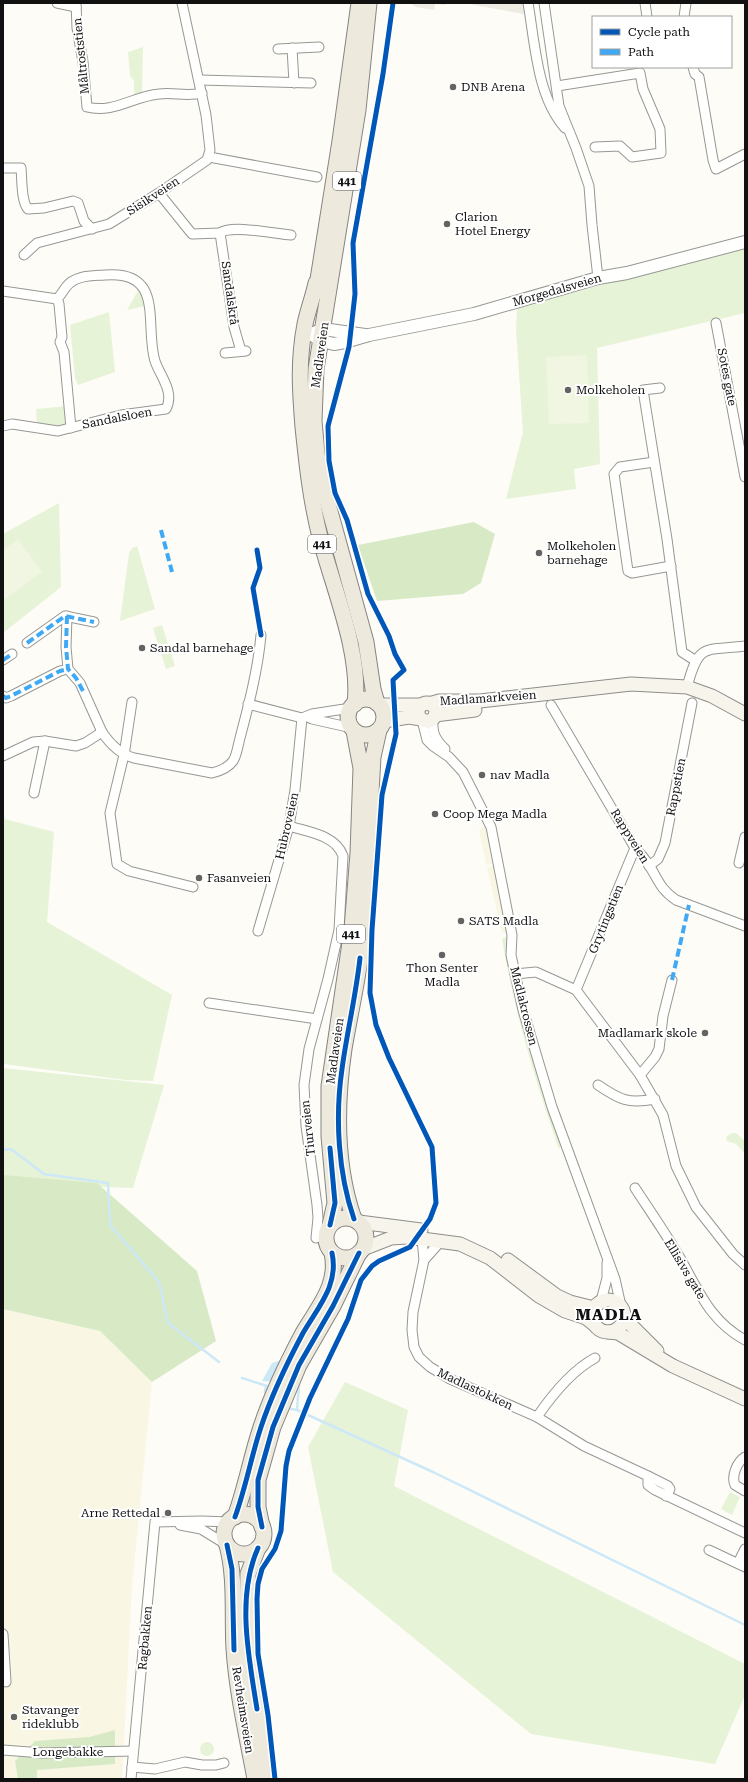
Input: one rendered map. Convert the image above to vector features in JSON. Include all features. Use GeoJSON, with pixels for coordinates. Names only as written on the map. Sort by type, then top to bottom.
{"type":"FeatureCollection","features":[{"type":"Feature","properties":{"kind":"main road","name":"Madlaveien"},"geometry":{"type":"LineString","coordinates":[[353,706],[356,689],[354,661],[314,510],[309,483],[300,396],[301,362],[306,324],[316,283],[340,141],[358,3]]}},
{"type":"Feature","properties":{"kind":"main road","name":"Madlaveien"},"geometry":{"type":"LineString","coordinates":[[303,424],[306,369],[318,335],[358,110],[369,3]]}},
{"type":"Feature","properties":{"kind":"main road","name":"Madlaveien"},"geometry":{"type":"LineString","coordinates":[[316,283],[318,335],[314,421],[320,470],[329,512],[366,642],[373,689],[379,704]]}},
{"type":"Feature","properties":{"kind":"main road","name":"Madlamarkveien"},"geometry":{"type":"LineString","coordinates":[[382,725],[402,718],[427,713],[439,701],[480,702],[535,694],[549,700],[631,684],[687,687],[712,696],[745,714]]}},
{"type":"Feature","properties":{"kind":"main road"},"geometry":{"type":"LineString","coordinates":[[353,706],[363,699],[373,700],[379,704]]}},
{"type":"Feature","properties":{"kind":"main road","name":"Madlamarkveien"},"geometry":{"type":"LineString","coordinates":[[379,704],[427,713]]}},
{"type":"Feature","properties":{"kind":"main road","name":"441"},"geometry":{"type":"LineString","coordinates":[[379,704],[384,711],[382,725]]}},
{"type":"Feature","properties":{"kind":"main road","name":"441"},"geometry":{"type":"LineString","coordinates":[[353,706],[348,719],[353,729]]}},
{"type":"Feature","properties":{"kind":"main road","name":"Madlaveien"},"geometry":{"type":"LineString","coordinates":[[357,1221],[347,1196],[341,1163],[339,1119],[340,1092],[345,1047],[360,958],[373,757],[382,725]]}},
{"type":"Feature","properties":{"kind":"main road"},"geometry":{"type":"LineString","coordinates":[[353,729],[359,734],[370,735],[382,725]]}},
{"type":"Feature","properties":{"kind":"main road","name":"Madlaveien"},"geometry":{"type":"LineString","coordinates":[[330,1225],[335,1203],[329,1136],[329,1086],[352,929],[359,829],[361,768],[353,729]]}},
{"type":"Feature","properties":{"kind":"main road"},"geometry":{"type":"LineString","coordinates":[[330,1225],[338,1218],[349,1217],[357,1221],[437,1232],[472,1239],[498,1253],[542,1286],[557,1296],[570,1302],[597,1305],[611,1300],[622,1309],[627,1321],[672,1366]]}},
{"type":"Feature","properties":{"kind":"main road","name":"441"},"geometry":{"type":"LineString","coordinates":[[227,1545],[224,1538],[224,1531],[232,1519],[244,1493],[261,1444],[271,1399],[282,1374],[319,1319],[333,1306],[365,1243],[365,1232],[357,1221]]}},
{"type":"Feature","properties":{"kind":"main road","name":"441"},"geometry":{"type":"LineString","coordinates":[[319,1319],[332,1280],[332,1253],[328,1248],[325,1236],[330,1225]]}},
{"type":"Feature","properties":{"kind":"main road"},"geometry":{"type":"LineString","coordinates":[[332,1253],[337,1256],[348,1258],[391,1238],[407,1237],[460,1244],[490,1258],[539,1296],[565,1311],[586,1318],[600,1330],[618,1333],[672,1366],[745,1399]]}},
{"type":"Feature","properties":{"kind":"main road"},"geometry":{"type":"LineString","coordinates":[[596,1326],[592,1318],[597,1305]]}},
{"type":"Feature","properties":{"kind":"main road"},"geometry":{"type":"LineString","coordinates":[[609,1332],[620,1326],[624,1318],[622,1309]]}},
{"type":"Feature","properties":{"kind":"main road","name":"441"},"geometry":{"type":"LineString","coordinates":[[258,1548],[262,1541],[262,1527],[258,1506],[258,1480],[261,1444]]}},
{"type":"Feature","properties":{"kind":"main road"},"geometry":{"type":"LineString","coordinates":[[232,1519],[242,1515],[249,1515],[256,1519],[262,1527]]}},
{"type":"Feature","properties":{"kind":"main road"},"geometry":{"type":"LineString","coordinates":[[227,1545],[236,1552],[242,1554],[253,1552],[258,1548]]}},
{"type":"Feature","properties":{"kind":"main road","name":"Revheimsveien"},"geometry":{"type":"LineString","coordinates":[[227,1545],[232,1569],[232,1611],[236,1670],[255,1779]]}},
{"type":"Feature","properties":{"kind":"main road","name":"Revheimsveien"},"geometry":{"type":"LineString","coordinates":[[258,1548],[248,1574],[247,1627],[250,1668],[266,1779]]}},
{"type":"Feature","properties":{"kind":"street"},"geometry":{"type":"LineString","coordinates":[[57,3],[76,5]]}},
{"type":"Feature","properties":{"kind":"street"},"geometry":{"type":"LineString","coordinates":[[182,3],[200,80],[209,134],[209,157],[317,177]]}},
{"type":"Feature","properties":{"kind":"street"},"geometry":{"type":"LineString","coordinates":[[528,3],[540,77],[557,120],[569,132]]}},
{"type":"Feature","properties":{"kind":"street"},"geometry":{"type":"LineString","coordinates":[[544,3],[559,106],[589,186],[598,278]]}},
{"type":"Feature","properties":{"kind":"street"},"geometry":{"type":"LineString","coordinates":[[645,3],[647,16]]}},
{"type":"Feature","properties":{"kind":"street"},"geometry":{"type":"LineString","coordinates":[[684,16],[686,3]]}},
{"type":"Feature","properties":{"kind":"street","name":"Måltroststien"},"geometry":{"type":"LineString","coordinates":[[76,5],[77,28],[83,62],[87,107],[99,109],[109,108],[159,94],[190,96],[202,93]]}},
{"type":"Feature","properties":{"kind":"street"},"geometry":{"type":"LineString","coordinates":[[278,49],[319,47]]}},
{"type":"Feature","properties":{"kind":"street"},"geometry":{"type":"LineString","coordinates":[[292,48],[294,83]]}},
{"type":"Feature","properties":{"kind":"street"},"geometry":{"type":"LineString","coordinates":[[693,68],[695,74],[699,77],[713,160],[716,169],[745,154]]}},
{"type":"Feature","properties":{"kind":"street"},"geometry":{"type":"LineString","coordinates":[[557,86],[640,73],[643,89],[660,129],[661,153],[632,157],[620,146],[595,147]]}},
{"type":"Feature","properties":{"kind":"street"},"geometry":{"type":"LineString","coordinates":[[200,80],[311,83]]}},
{"type":"Feature","properties":{"kind":"street","name":"Sisikveien"},"geometry":{"type":"LineString","coordinates":[[24,256],[37,243],[109,224],[205,163],[209,157]]}},
{"type":"Feature","properties":{"kind":"street"},"geometry":{"type":"LineString","coordinates":[[3,168],[21,168],[25,206],[28,209],[44,208],[73,201],[78,203],[84,221],[92,229]]}},
{"type":"Feature","properties":{"kind":"street"},"geometry":{"type":"LineString","coordinates":[[159,193],[192,234],[220,233],[224,230],[248,230],[291,236]]}},
{"type":"Feature","properties":{"kind":"street","name":"Sandalskrå"},"geometry":{"type":"LineString","coordinates":[[220,233],[234,327],[244,351],[225,353]]}},
{"type":"Feature","properties":{"kind":"street","name":"Morgedalsveien"},"geometry":{"type":"LineString","coordinates":[[318,335],[334,344],[369,335],[474,314],[598,278],[627,273],[745,242]]}},
{"type":"Feature","properties":{"kind":"street","name":"Sandalsloen"},"geometry":{"type":"LineString","coordinates":[[3,426],[12,424],[58,431],[71,428],[122,416],[166,409],[169,402],[167,386],[155,360],[150,303],[144,290],[139,284],[129,277],[121,275],[84,277],[74,280],[66,286],[57,299],[59,304],[62,337],[60,342],[64,352],[71,428]]}},
{"type":"Feature","properties":{"kind":"street"},"geometry":{"type":"LineString","coordinates":[[3,291],[57,299]]}},
{"type":"Feature","properties":{"kind":"street","name":"Sotes gate"},"geometry":{"type":"LineString","coordinates":[[716,323],[745,477]]}},
{"type":"Feature","properties":{"kind":"street"},"geometry":{"type":"LineString","coordinates":[[660,388],[642,390],[671,566],[682,652],[696,662]]}},
{"type":"Feature","properties":{"kind":"street"},"geometry":{"type":"LineString","coordinates":[[654,462],[620,467],[614,474],[628,571],[632,573],[671,566]]}},
{"type":"Feature","properties":{"kind":"street"},"geometry":{"type":"LineString","coordinates":[[67,616],[66,647],[68,669],[80,683],[102,732],[111,744],[124,755],[212,773],[218,772],[234,760],[248,704],[261,635]]}},
{"type":"Feature","properties":{"kind":"street"},"geometry":{"type":"LineString","coordinates":[[27,643],[63,617],[67,616],[94,622]]}},
{"type":"Feature","properties":{"kind":"street"},"geometry":{"type":"LineString","coordinates":[[687,687],[696,662],[701,654],[706,650],[745,646]]}},
{"type":"Feature","properties":{"kind":"street"},"geometry":{"type":"LineString","coordinates":[[3,660],[12,654]]}},
{"type":"Feature","properties":{"kind":"street"},"geometry":{"type":"LineString","coordinates":[[3,696],[6,698],[11,696],[60,671],[68,669]]}},
{"type":"Feature","properties":{"kind":"street","name":"Rappveien"},"geometry":{"type":"LineString","coordinates":[[549,700],[636,848],[649,866],[656,880],[667,893],[676,900],[745,926]]}},
{"type":"Feature","properties":{"kind":"street"},"geometry":{"type":"LineString","coordinates":[[132,702],[124,755],[110,813],[118,864],[129,871],[193,888]]}},
{"type":"Feature","properties":{"kind":"street","name":"Rappstien"},"geometry":{"type":"LineString","coordinates":[[649,866],[658,859],[665,843],[692,703]]}},
{"type":"Feature","properties":{"kind":"street"},"geometry":{"type":"LineString","coordinates":[[248,704],[353,729]]}},
{"type":"Feature","properties":{"kind":"street"},"geometry":{"type":"LineString","coordinates":[[305,717],[312,714],[353,706]]}},
{"type":"Feature","properties":{"kind":"street","name":"Madlakrossen"},"geometry":{"type":"LineString","coordinates":[[427,713],[427,740],[449,757],[463,772],[491,827],[512,935],[511,949],[523,1010],[552,1107],[615,1278],[622,1309]]}},
{"type":"Feature","properties":{"kind":"street","name":"Hubroveien"},"geometry":{"type":"LineString","coordinates":[[258,931],[289,826],[305,717]]}},
{"type":"Feature","properties":{"kind":"street"},"geometry":{"type":"LineString","coordinates":[[3,756],[33,742],[45,740],[76,746],[85,743],[102,732]]}},
{"type":"Feature","properties":{"kind":"street"},"geometry":{"type":"LineString","coordinates":[[34,793],[45,740]]}},
{"type":"Feature","properties":{"kind":"street","name":"Tiurveien"},"geometry":{"type":"LineString","coordinates":[[289,826],[332,841],[341,848],[343,856],[339,930],[328,979],[309,1049],[304,1084],[306,1126],[317,1205],[318,1218],[316,1238]]}},
{"type":"Feature","properties":{"kind":"street"},"geometry":{"type":"LineString","coordinates":[[739,863],[745,837]]}},
{"type":"Feature","properties":{"kind":"street","name":"Grytingstien"},"geometry":{"type":"LineString","coordinates":[[576,990],[636,848]]}},
{"type":"Feature","properties":{"kind":"street"},"geometry":{"type":"LineString","coordinates":[[515,974],[536,972],[576,990],[640,1075],[664,1115],[676,1166],[696,1207],[733,1254],[745,1264]]}},
{"type":"Feature","properties":{"kind":"street"},"geometry":{"type":"LineString","coordinates":[[640,1075],[650,1064],[659,1049],[663,1016],[672,980]]}},
{"type":"Feature","properties":{"kind":"street"},"geometry":{"type":"LineString","coordinates":[[209,1003],[317,1019]]}},
{"type":"Feature","properties":{"kind":"street"},"geometry":{"type":"LineString","coordinates":[[598,1085],[612,1094],[628,1101],[640,1102],[655,1099]]}},
{"type":"Feature","properties":{"kind":"street","name":"Ellisivs gate"},"geometry":{"type":"LineString","coordinates":[[635,1188],[679,1257],[712,1313],[723,1325],[745,1340]]}},
{"type":"Feature","properties":{"kind":"street","name":"Madlastokken"},"geometry":{"type":"LineString","coordinates":[[422,1239],[424,1260],[413,1312],[412,1330],[414,1347],[419,1357],[430,1368],[450,1379],[537,1417],[584,1446],[648,1476],[648,1486],[650,1488],[745,1533]]}},
{"type":"Feature","properties":{"kind":"street","name":"Madlastokken"},"geometry":{"type":"LineString","coordinates":[[424,1260],[441,1241]]}},
{"type":"Feature","properties":{"kind":"street","name":"Madlakrossen"},"geometry":{"type":"LineString","coordinates":[[597,1305],[607,1278],[607,1258]]}},
{"type":"Feature","properties":{"kind":"street"},"geometry":{"type":"LineString","coordinates":[[537,1417],[551,1396],[585,1364],[595,1358]]}},
{"type":"Feature","properties":{"kind":"street"},"geometry":{"type":"LineString","coordinates":[[745,1457],[739,1464],[733,1479],[735,1485],[745,1491]]}},
{"type":"Feature","properties":{"kind":"street","name":"Ragbakken"},"geometry":{"type":"LineString","coordinates":[[169,1523],[232,1519]]}},
{"type":"Feature","properties":{"kind":"street","name":"Ragbakken"},"geometry":{"type":"LineString","coordinates":[[131,1779],[155,1522],[201,1529],[227,1545]]}},
{"type":"Feature","properties":{"kind":"street"},"geometry":{"type":"LineString","coordinates":[[710,1550],[742,1565],[745,1549]]}},
{"type":"Feature","properties":{"kind":"street"},"geometry":{"type":"LineString","coordinates":[[3,1634],[6,1682]]}},
{"type":"Feature","properties":{"kind":"street","name":"Longebakke"},"geometry":{"type":"LineString","coordinates":[[3,1750],[43,1753],[133,1751]]}},
{"type":"Feature","properties":{"kind":"street"},"geometry":{"type":"LineString","coordinates":[[132,1767],[155,1769],[185,1762],[202,1765],[216,1765],[224,1763]]}},
{"type":"Feature","properties":{"kind":"shaded area"},"geometry":{"type":"Polygon","coordinates":[[[410,3],[445,3],[445,5],[435,4],[434,10],[416,7],[410,3]]]}},
{"type":"Feature","properties":{"kind":"shaded area"},"geometry":{"type":"Polygon","coordinates":[[[464,3],[523,3],[524,14],[496,9],[464,3]]]}},
{"type":"Feature","properties":{"kind":"shaded area"},"geometry":{"type":"Polygon","coordinates":[[[486,825],[492,864],[486,865],[479,830],[486,825]]]}},
{"type":"Feature","properties":{"kind":"shaded area"},"geometry":{"type":"Polygon","coordinates":[[[494,865],[507,933],[502,933],[487,868],[494,865]]]}},
{"type":"Feature","properties":{"kind":"shaded area"},"geometry":{"type":"Polygon","coordinates":[[[3,1309],[100,1331],[152,1382],[132,1588],[122,1779],[3,1779],[3,1309]]]}},
{"type":"Feature","properties":{"kind":"green space"},"geometry":{"type":"Polygon","coordinates":[[[143,47],[142,94],[134,97],[134,81],[130,76],[128,52],[143,47]]]}},
{"type":"Feature","properties":{"kind":"green space"},"geometry":{"type":"Polygon","coordinates":[[[745,247],[745,313],[597,348],[600,464],[574,469],[576,489],[506,499],[523,432],[516,330],[517,308],[716,253],[745,247]]]}},
{"type":"Feature","properties":{"kind":"green space"},"geometry":{"type":"Polygon","coordinates":[[[139,289],[146,306],[127,310],[139,289]]]}},
{"type":"Feature","properties":{"kind":"green space"},"geometry":{"type":"Polygon","coordinates":[[[109,312],[115,372],[78,385],[75,378],[70,325],[109,312]]]}},
{"type":"Feature","properties":{"kind":"green space","name":"Molkeholen"},"geometry":{"type":"Polygon","coordinates":[[[587,355],[589,423],[549,424],[546,357],[587,355]]]}},
{"type":"Feature","properties":{"kind":"green space"},"geometry":{"type":"Polygon","coordinates":[[[68,406],[68,418],[65,427],[37,427],[36,409],[68,406]]]}},
{"type":"Feature","properties":{"kind":"green space"},"geometry":{"type":"Polygon","coordinates":[[[59,503],[61,587],[3,633],[3,534],[59,503]]]}},
{"type":"Feature","properties":{"kind":"green space"},"geometry":{"type":"Polygon","coordinates":[[[474,522],[495,534],[481,583],[463,594],[377,601],[358,545],[474,522]]]}},
{"type":"Feature","properties":{"kind":"green space"},"geometry":{"type":"Polygon","coordinates":[[[18,539],[42,572],[3,600],[3,550],[18,539]]]}},
{"type":"Feature","properties":{"kind":"green space"},"geometry":{"type":"Polygon","coordinates":[[[137,546],[155,609],[120,621],[129,553],[132,548],[137,546]]]}},
{"type":"Feature","properties":{"kind":"green space"},"geometry":{"type":"Polygon","coordinates":[[[162,625],[175,666],[166,669],[153,628],[162,625]]]}},
{"type":"Feature","properties":{"kind":"green space"},"geometry":{"type":"Polygon","coordinates":[[[3,811],[5,819],[54,832],[47,922],[172,995],[153,1081],[126,1080],[3,1064],[3,811]]]}},
{"type":"Feature","properties":{"kind":"green space"},"geometry":{"type":"Polygon","coordinates":[[[508,936],[514,988],[561,1146],[559,1149],[519,1019],[502,939],[508,936]]]}},
{"type":"Feature","properties":{"kind":"green space"},"geometry":{"type":"Polygon","coordinates":[[[3,1068],[164,1085],[133,1188],[3,1183],[3,1068]]]}},
{"type":"Feature","properties":{"kind":"green space"},"geometry":{"type":"Polygon","coordinates":[[[732,1133],[736,1133],[745,1141],[745,1154],[736,1144],[727,1141],[726,1137],[732,1133]]]}},
{"type":"Feature","properties":{"kind":"green space"},"geometry":{"type":"Polygon","coordinates":[[[3,1175],[97,1183],[197,1271],[216,1341],[152,1382],[100,1331],[3,1309],[3,1175]]]}},
{"type":"Feature","properties":{"kind":"green space"},"geometry":{"type":"Polygon","coordinates":[[[345,1382],[408,1410],[394,1486],[745,1664],[745,1695],[715,1764],[531,1734],[333,1572],[308,1447],[345,1382]]]}},
{"type":"Feature","properties":{"kind":"green space"},"geometry":{"type":"Polygon","coordinates":[[[730,1492],[740,1497],[732,1515],[721,1509],[730,1492]]]}},
{"type":"Feature","properties":{"kind":"green space"},"geometry":{"type":"Polygon","coordinates":[[[115,1730],[115,1764],[37,1770],[37,1779],[18,1779],[15,1761],[35,1741],[89,1737],[115,1730]]]}},
{"type":"Feature","properties":{"kind":"green space"},"geometry":{"type":"Polygon","coordinates":[[[204,1742],[210,1742],[214,1746],[214,1752],[210,1756],[204,1756],[200,1752],[200,1746],[204,1742]]]}},
{"type":"Feature","properties":{"kind":"water"},"geometry":{"type":"Polygon","coordinates":[[[289,1358],[291,1383],[262,1381],[272,1363],[289,1358]]]}},
{"type":"Feature","properties":{"kind":"waterway"},"geometry":{"type":"LineString","coordinates":[[3,1150],[11,1149],[44,1174],[108,1183],[110,1225],[159,1282],[168,1323],[219,1362]]}},
{"type":"Feature","properties":{"kind":"waterway"},"geometry":{"type":"LineString","coordinates":[[242,1378],[267,1386]]}},
{"type":"Feature","properties":{"kind":"waterway"},"geometry":{"type":"LineString","coordinates":[[296,1385],[299,1385],[297,1410]]}},
{"type":"Feature","properties":{"kind":"waterway"},"geometry":{"type":"LineString","coordinates":[[266,1386],[266,1395]]}},
{"type":"Feature","properties":{"kind":"waterway"},"geometry":{"type":"LineString","coordinates":[[287,1408],[297,1410],[433,1472],[745,1625]]}},
{"type":"Feature","properties":{"kind":"marked path"},"geometry":{"type":"LineString","coordinates":[[161,530],[172,572]]}},
{"type":"Feature","properties":{"kind":"marked path"},"geometry":{"type":"LineString","coordinates":[[27,643],[65,616],[94,622]]}},
{"type":"Feature","properties":{"kind":"marked path"},"geometry":{"type":"LineString","coordinates":[[67,616],[66,647],[68,669],[76,678],[83,691]]}},
{"type":"Feature","properties":{"kind":"marked path"},"geometry":{"type":"LineString","coordinates":[[3,660],[12,654]]}},
{"type":"Feature","properties":{"kind":"marked path"},"geometry":{"type":"LineString","coordinates":[[3,696],[6,698],[11,696],[60,671],[68,669]]}},
{"type":"Feature","properties":{"kind":"marked path"},"geometry":{"type":"LineString","coordinates":[[672,980],[689,905]]}},
{"type":"Feature","properties":{"kind":"cycle path"},"geometry":{"type":"LineString","coordinates":[[275,1779],[268,1715],[258,1654],[257,1599],[258,1584],[262,1569],[275,1549],[281,1531],[286,1466],[289,1451],[310,1398],[348,1319],[361,1280],[372,1266],[379,1261],[410,1247],[430,1219],[436,1203],[432,1147],[389,1058],[376,1025],[370,993],[372,930],[382,795],[396,734],[393,680],[404,670],[395,654],[389,636],[368,594],[347,520],[335,493],[329,461],[328,426],[349,347],[355,294],[353,243],[383,74],[393,3]]}},
{"type":"Feature","properties":{"kind":"cycle path"},"geometry":{"type":"LineString","coordinates":[[257,550],[260,568],[253,588],[261,635]]}},
{"type":"Feature","properties":{"kind":"cycle path"},"geometry":{"type":"LineString","coordinates":[[354,1219],[344,1183],[341,1164],[339,1145],[339,1106],[342,1069],[360,958]]}},
{"type":"Feature","properties":{"kind":"cycle path"},"geometry":{"type":"LineString","coordinates":[[330,1148],[335,1203],[330,1225]]}},
{"type":"Feature","properties":{"kind":"cycle path"},"geometry":{"type":"LineString","coordinates":[[235,1517],[257,1438],[270,1403],[297,1344],[321,1305],[330,1286],[333,1275],[332,1253]]}},
{"type":"Feature","properties":{"kind":"cycle path"},"geometry":{"type":"LineString","coordinates":[[262,1527],[258,1507],[258,1480],[273,1427],[299,1365],[333,1306],[359,1253]]}},
{"type":"Feature","properties":{"kind":"cycle path"},"geometry":{"type":"LineString","coordinates":[[227,1545],[232,1569],[234,1650]]}},
{"type":"Feature","properties":{"kind":"cycle path"},"geometry":{"type":"LineString","coordinates":[[257,1709],[248,1649],[246,1607],[247,1587],[251,1567],[258,1548]]}},
{"type":"Feature","properties":{"kind":"place","name":"DNB Arena"},"geometry":{"type":"Point","coordinates":[453,87]}},
{"type":"Feature","properties":{"kind":"place","name":"Clarion Hotel Energy"},"geometry":{"type":"Point","coordinates":[447,224]}},
{"type":"Feature","properties":{"kind":"place","name":"Molkeholen"},"geometry":{"type":"Point","coordinates":[568,390]}},
{"type":"Feature","properties":{"kind":"place","name":"Molkeholen barnehage"},"geometry":{"type":"Point","coordinates":[539,553]}},
{"type":"Feature","properties":{"kind":"place","name":"Sandal barnehage"},"geometry":{"type":"Point","coordinates":[142,648]}},
{"type":"Feature","properties":{"kind":"place","name":"nav Madla"},"geometry":{"type":"Point","coordinates":[482,775]}},
{"type":"Feature","properties":{"kind":"place","name":"Coop Mega Madla"},"geometry":{"type":"Point","coordinates":[435,814]}},
{"type":"Feature","properties":{"kind":"place","name":"Fasanveien"},"geometry":{"type":"Point","coordinates":[199,878]}},
{"type":"Feature","properties":{"kind":"place","name":"SATS Madla"},"geometry":{"type":"Point","coordinates":[461,921]}},
{"type":"Feature","properties":{"kind":"place","name":"Thon Senter Madla"},"geometry":{"type":"Point","coordinates":[442,955]}},
{"type":"Feature","properties":{"kind":"place","name":"Madlamark skole"},"geometry":{"type":"Point","coordinates":[705,1033]}},
{"type":"Feature","properties":{"kind":"place","name":"Arne Rettedal"},"geometry":{"type":"Point","coordinates":[168,1513]}},
{"type":"Feature","properties":{"kind":"place","name":"Stavanger rideklubb"},"geometry":{"type":"Point","coordinates":[14,1717]}},
{"type":"Feature","properties":{"kind":"district","name":"MADLA"},"geometry":{"type":"Point","coordinates":[609,1314]}}]}
